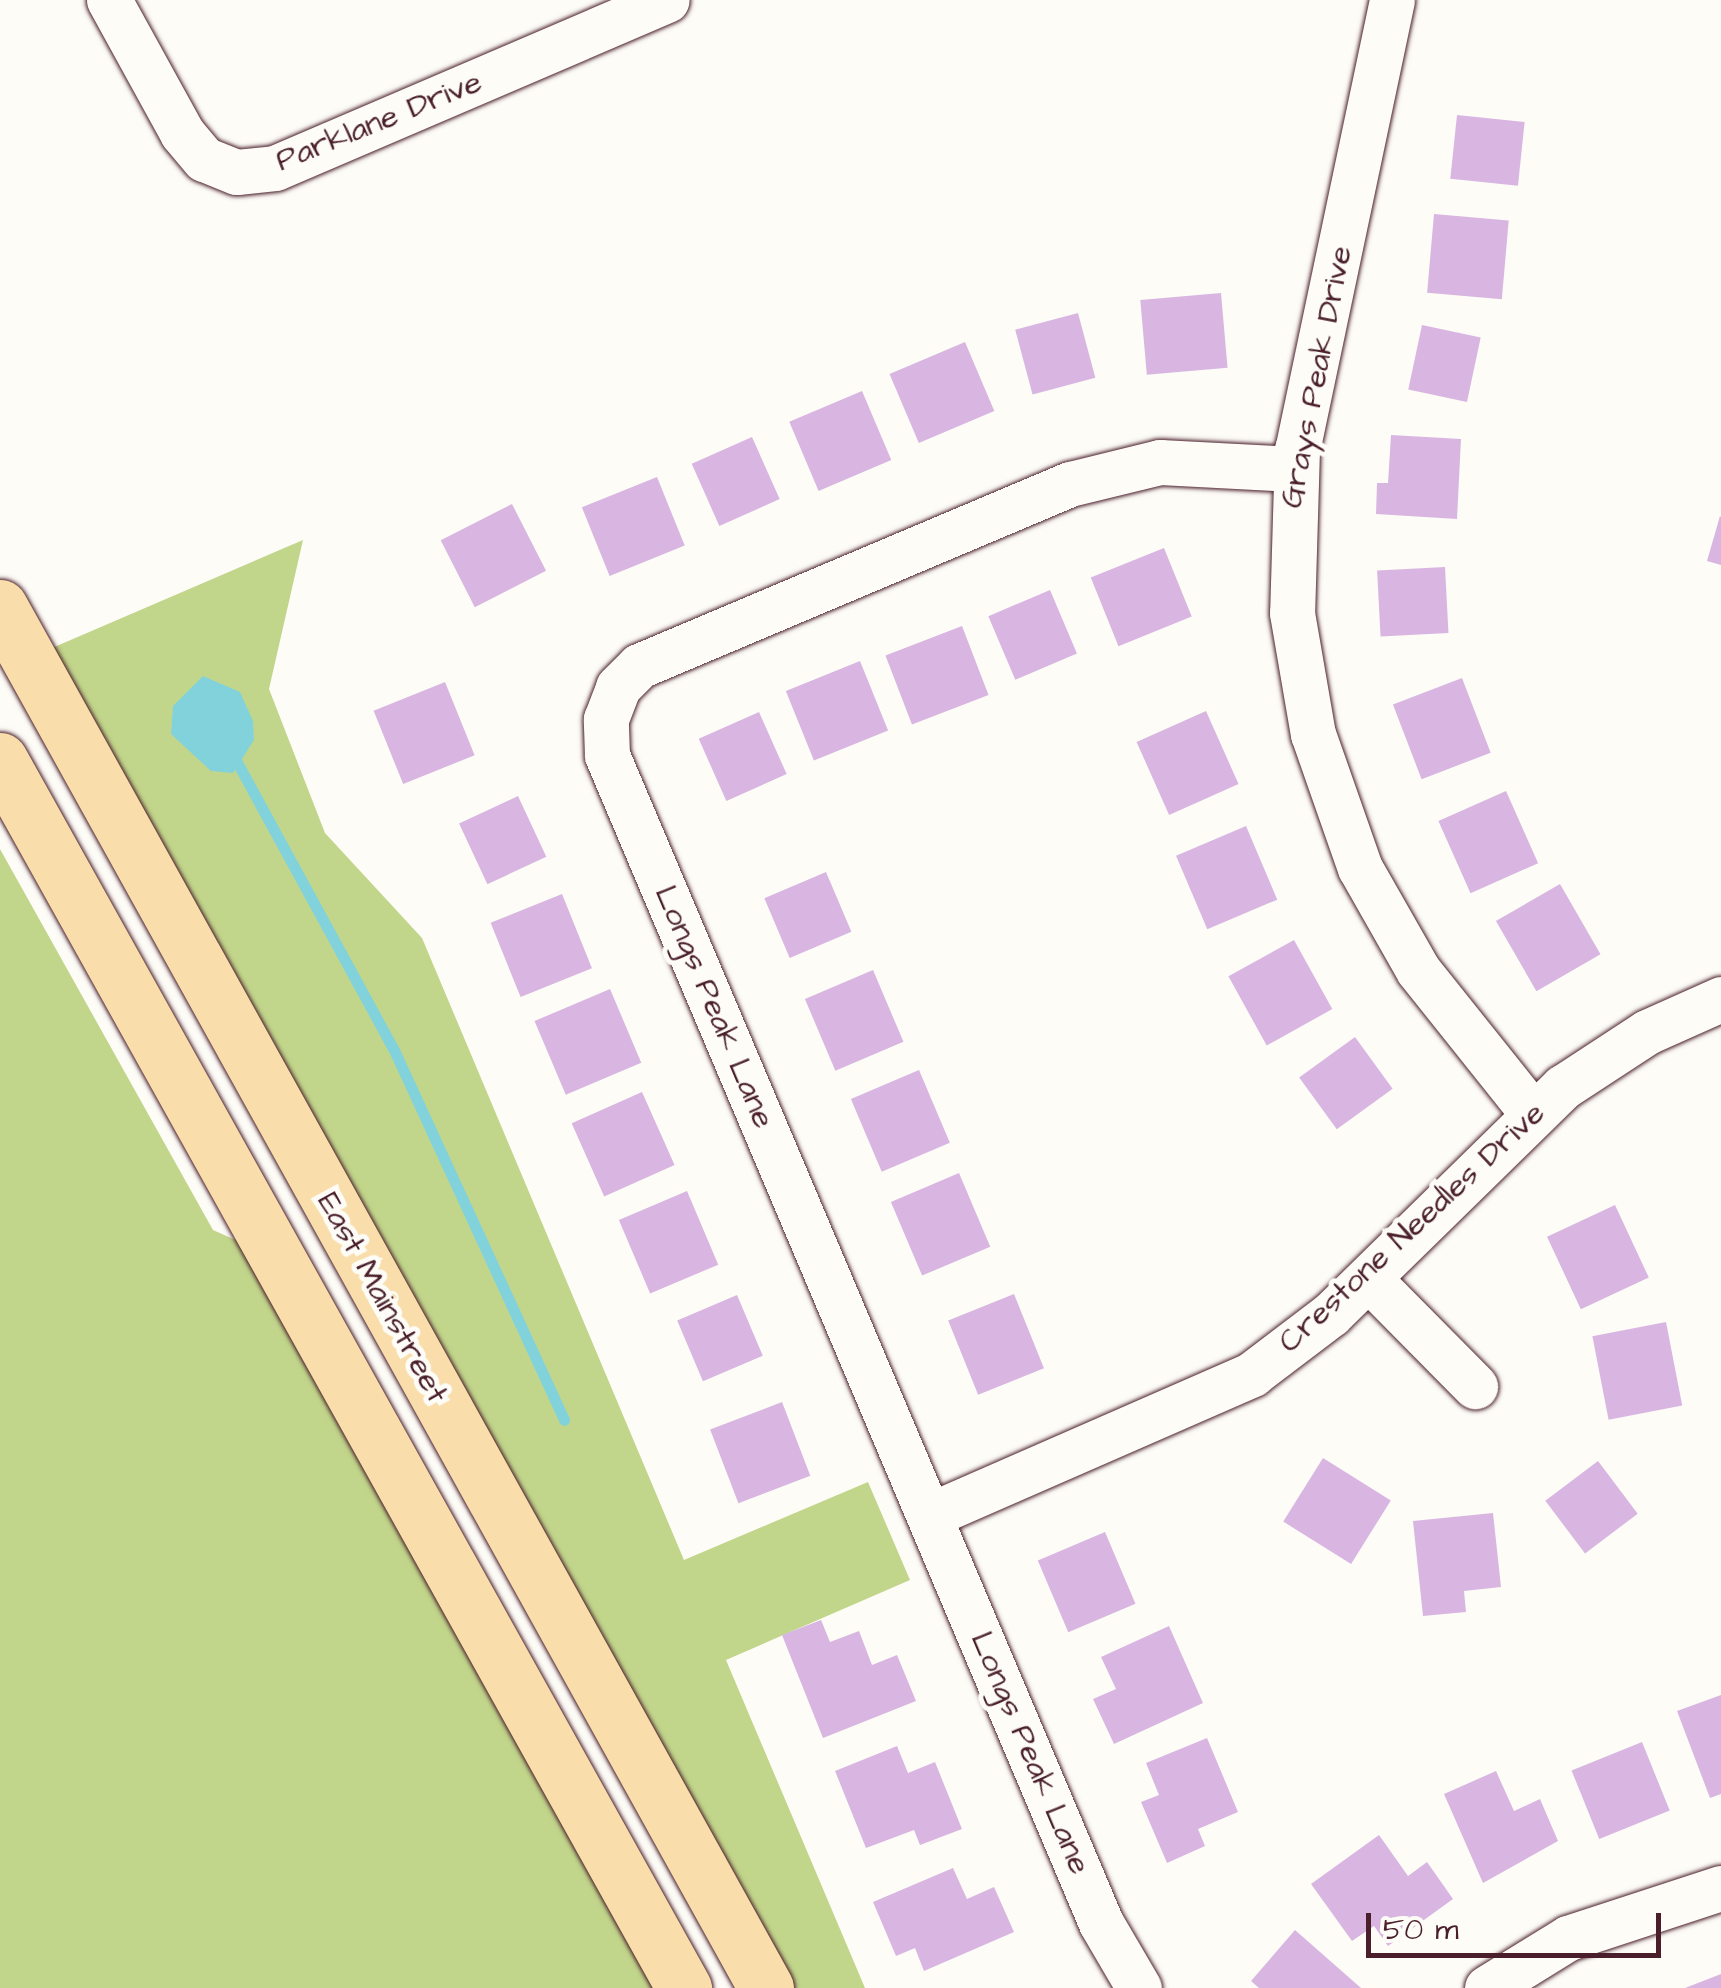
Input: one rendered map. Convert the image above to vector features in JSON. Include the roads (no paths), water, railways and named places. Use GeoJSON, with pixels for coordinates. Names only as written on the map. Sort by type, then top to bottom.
{"type":"FeatureCollection","features":[{"type":"Feature","properties":{"kind":"main road","name":"East Mainstreet"},"geometry":{"type":"LineString","coordinates":[[0,607],[766,1988]]}},
{"type":"Feature","properties":{"kind":"main road"},"geometry":{"type":"LineString","coordinates":[[0,760],[684,1988]]}},
{"type":"Feature","properties":{"kind":"street","name":"Parklane Drive"},"geometry":{"type":"LineString","coordinates":[[109,0],[182,133],[204,159],[237,172],[275,168],[667,0]]}},
{"type":"Feature","properties":{"kind":"street","name":"Grays Peak Drive"},"geometry":{"type":"LineString","coordinates":[[1392,0],[1294,469],[1296,642],[1313,734],[1342,827],[1418,970],[1532,1113]]}},
{"type":"Feature","properties":{"kind":"street","name":"Longs Peak Lane"},"geometry":{"type":"LineString","coordinates":[[1139,1988],[1101,1923],[607,755],[591,693],[639,666],[1100,474],[1160,462],[1294,469]]}},
{"type":"Feature","properties":{"kind":"street","name":"Crestone Needles Drive"},"geometry":{"type":"LineString","coordinates":[[930,1515],[1230,1387],[1368,1279],[1532,1113],[1647,1032],[1721,999]]}},
{"type":"Feature","properties":{"kind":"street"},"geometry":{"type":"LineString","coordinates":[[1368,1279],[1475,1386]]}},
{"type":"Feature","properties":{"kind":"street"},"geometry":{"type":"LineString","coordinates":[[1486,1988],[1568,1938],[1721,1888]]}},
{"type":"Feature","properties":{"kind":"water"},"geometry":{"type":"Polygon","coordinates":[[[203,676],[240,692],[253,721],[254,740],[233,773],[211,771],[171,734],[173,706],[203,676]]]}},
{"type":"Feature","properties":{"kind":"waterway"},"geometry":{"type":"LineString","coordinates":[[232,753],[394,1050],[564,1420]]}}]}
